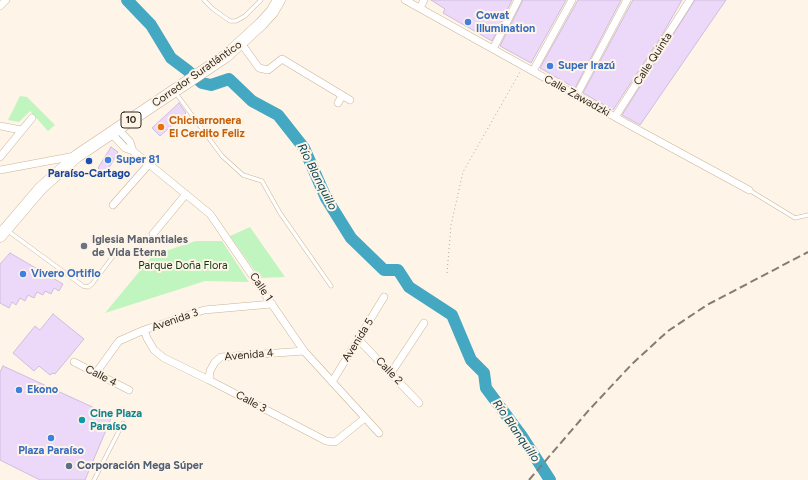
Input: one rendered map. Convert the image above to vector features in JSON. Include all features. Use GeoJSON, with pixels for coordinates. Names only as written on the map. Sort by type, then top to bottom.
{"type":"FeatureCollection","features":[{"type":"Feature","properties":{"kind":"main road","name":"Corredor Suratlántico"},"geometry":{"type":"LineString","coordinates":[[3,232],[41,188],[77,156],[226,56],[272,12],[279,0]]}},
{"type":"Feature","properties":{"kind":"street"},"geometry":{"type":"LineString","coordinates":[[0,6],[6,0]]}},
{"type":"Feature","properties":{"kind":"street","name":"Calle Zawadzki"},"geometry":{"type":"LineString","coordinates":[[405,0],[576,96],[749,190]]}},
{"type":"Feature","properties":{"kind":"street"},"geometry":{"type":"LineString","coordinates":[[420,8],[424,0]]}},
{"type":"Feature","properties":{"kind":"street"},"geometry":{"type":"LineString","coordinates":[[493,49],[518,0]]}},
{"type":"Feature","properties":{"kind":"street"},"geometry":{"type":"LineString","coordinates":[[533,71],[572,0]]}},
{"type":"Feature","properties":{"kind":"street"},"geometry":{"type":"LineString","coordinates":[[576,96],[627,0]]}},
{"type":"Feature","properties":{"kind":"street","name":"Calle Quinta"},"geometry":{"type":"LineString","coordinates":[[615,117],[690,0]]}},
{"type":"Feature","properties":{"kind":"street"},"geometry":{"type":"LineString","coordinates":[[241,43],[260,68],[268,70],[282,59],[350,100]]}},
{"type":"Feature","properties":{"kind":"street"},"geometry":{"type":"LineString","coordinates":[[338,103],[342,96]]}},
{"type":"Feature","properties":{"kind":"street"},"geometry":{"type":"LineString","coordinates":[[0,157],[32,118]]}},
{"type":"Feature","properties":{"kind":"street"},"geometry":{"type":"LineString","coordinates":[[0,126],[21,130]]}},
{"type":"Feature","properties":{"kind":"street","name":"Calle 1"},"geometry":{"type":"LineString","coordinates":[[115,131],[130,142],[133,151],[210,214],[304,351],[379,433]]}},
{"type":"Feature","properties":{"kind":"street"},"geometry":{"type":"LineString","coordinates":[[0,170],[77,156]]}},
{"type":"Feature","properties":{"kind":"street"},"geometry":{"type":"LineString","coordinates":[[113,205],[149,164]]}},
{"type":"Feature","properties":{"kind":"street"},"geometry":{"type":"LineString","coordinates":[[153,234],[186,194]]}},
{"type":"Feature","properties":{"kind":"street","name":"Avenida 5"},"geometry":{"type":"LineString","coordinates":[[332,382],[384,297]]}},
{"type":"Feature","properties":{"kind":"street","name":"Avenida 3"},"geometry":{"type":"LineString","coordinates":[[96,373],[119,341],[144,330],[204,310],[272,304]]}},
{"type":"Feature","properties":{"kind":"street"},"geometry":{"type":"LineString","coordinates":[[391,373],[424,323]]}},
{"type":"Feature","properties":{"kind":"street","name":"Calle 3"},"geometry":{"type":"LineString","coordinates":[[144,330],[154,350],[164,358],[326,442],[335,442],[365,418]]}},
{"type":"Feature","properties":{"kind":"street","name":"Calle 2"},"geometry":{"type":"LineString","coordinates":[[358,339],[419,403]]}},
{"type":"Feature","properties":{"kind":"street","name":"Avenida 4"},"geometry":{"type":"LineString","coordinates":[[209,380],[214,362],[221,357],[304,351]]}},
{"type":"Feature","properties":{"kind":"street","name":"Calle 4"},"geometry":{"type":"LineString","coordinates":[[74,362],[129,390]]}},
{"type":"Feature","properties":{"kind":"lane"},"geometry":{"type":"LineString","coordinates":[[204,0],[213,9],[230,21],[236,21],[245,16],[261,0]]}},
{"type":"Feature","properties":{"kind":"lane"},"geometry":{"type":"LineString","coordinates":[[179,88],[222,156],[243,175],[262,181],[280,213],[331,286]]}},
{"type":"Feature","properties":{"kind":"lane"},"geometry":{"type":"LineString","coordinates":[[749,190],[795,218],[808,215]]}},
{"type":"Feature","properties":{"kind":"lane"},"geometry":{"type":"LineString","coordinates":[[3,232],[83,286],[88,287],[92,284],[114,255]]}},
{"type":"Feature","properties":{"kind":"lane"},"geometry":{"type":"LineString","coordinates":[[94,480],[123,423]]}},
{"type":"Feature","properties":{"kind":"path"},"geometry":{"type":"LineString","coordinates":[[447,273],[451,225],[463,172],[524,66]]}},
{"type":"Feature","properties":{"kind":"green space"},"geometry":{"type":"Polygon","coordinates":[[[20,96],[27,97],[55,125],[48,131],[30,111],[19,122],[8,120],[20,96]]]}},
{"type":"Feature","properties":{"kind":"green space"},"geometry":{"type":"Polygon","coordinates":[[[250,227],[285,277],[260,278],[230,236],[250,227]]]}},
{"type":"Feature","properties":{"kind":"green space","name":"Parque Doña Flora"},"geometry":{"type":"Polygon","coordinates":[[[196,241],[222,241],[249,282],[205,281],[105,313],[153,255],[196,241]]]}},
{"type":"Feature","properties":{"kind":"building"},"geometry":{"type":"Polygon","coordinates":[[[431,0],[512,0],[492,41],[443,13],[445,9],[431,0]]]}},
{"type":"Feature","properties":{"kind":"building"},"geometry":{"type":"Polygon","coordinates":[[[523,0],[566,0],[531,63],[500,46],[523,0]]]}},
{"type":"Feature","properties":{"kind":"building"},"geometry":{"type":"Polygon","coordinates":[[[578,0],[621,0],[575,88],[540,68],[578,0]]]}},
{"type":"Feature","properties":{"kind":"building"},"geometry":{"type":"Polygon","coordinates":[[[633,0],[682,0],[662,35],[613,110],[583,93],[633,0]]]}},
{"type":"Feature","properties":{"kind":"building"},"geometry":{"type":"Polygon","coordinates":[[[695,0],[726,0],[640,125],[622,115],[695,0]]]}},
{"type":"Feature","properties":{"kind":"building"},"geometry":{"type":"Polygon","coordinates":[[[179,103],[186,113],[160,136],[152,128],[179,103]]]}},
{"type":"Feature","properties":{"kind":"building","name":"Super 81"},"geometry":{"type":"Polygon","coordinates":[[[111,147],[118,152],[106,173],[98,168],[111,147]]]}},
{"type":"Feature","properties":{"kind":"building","name":"Vivero Ortiflo"},"geometry":{"type":"Polygon","coordinates":[[[10,253],[63,284],[59,291],[54,288],[51,294],[45,291],[43,295],[37,292],[34,298],[28,295],[25,301],[20,298],[16,305],[12,302],[9,308],[0,303],[0,264],[10,253]]]}},
{"type":"Feature","properties":{"kind":"building"},"geometry":{"type":"Polygon","coordinates":[[[53,314],[84,339],[55,374],[53,373],[50,375],[39,366],[34,371],[13,353],[35,326],[40,330],[53,314]]]}},
{"type":"Feature","properties":{"kind":"building","name":"Plaza Paraíso"},"geometry":{"type":"Polygon","coordinates":[[[3,366],[112,416],[85,480],[40,480],[0,460],[0,372],[3,366]]]}},
{"type":"Feature","properties":{"kind":"waterway","name":"Río Blanquillo"},"geometry":{"type":"LineString","coordinates":[[127,0],[151,25],[171,58],[202,83],[211,85],[229,79],[252,101],[278,115],[304,148],[326,198],[351,238],[384,270],[398,270],[409,287],[452,315],[471,360],[484,373],[486,388],[521,435],[550,480]]}},
{"type":"Feature","properties":{"kind":"railway"},"geometry":{"type":"LineString","coordinates":[[529,480],[589,410],[632,364],[668,331],[707,305],[808,252]]}},
{"type":"Feature","properties":{"kind":"place","name":"Cowat Illumination"},"geometry":{"type":"Point","coordinates":[468,22]}},
{"type":"Feature","properties":{"kind":"place","name":"Super Irazú"},"geometry":{"type":"Point","coordinates":[550,66]}},
{"type":"Feature","properties":{"kind":"place","name":"Chicharronera El Cerdito Feliz"},"geometry":{"type":"Point","coordinates":[161,127]}},
{"type":"Feature","properties":{"kind":"place","name":"Super 81"},"geometry":{"type":"Point","coordinates":[108,160]}},
{"type":"Feature","properties":{"kind":"place","name":"Paraíso-Cartago"},"geometry":{"type":"Point","coordinates":[89,161]}},
{"type":"Feature","properties":{"kind":"place","name":"Iglesia Manantiales de Vida Eterna"},"geometry":{"type":"Point","coordinates":[84,246]}},
{"type":"Feature","properties":{"kind":"place","name":"Vivero Ortiflo"},"geometry":{"type":"Point","coordinates":[23,274]}},
{"type":"Feature","properties":{"kind":"place","name":"Ekono"},"geometry":{"type":"Point","coordinates":[19,390]}},
{"type":"Feature","properties":{"kind":"place","name":"Cine Plaza Paraíso"},"geometry":{"type":"Point","coordinates":[82,420]}},
{"type":"Feature","properties":{"kind":"place","name":"Plaza Paraíso"},"geometry":{"type":"Point","coordinates":[51,438]}},
{"type":"Feature","properties":{"kind":"place","name":"Corporación Mega Súper"},"geometry":{"type":"Point","coordinates":[69,466]}}]}
